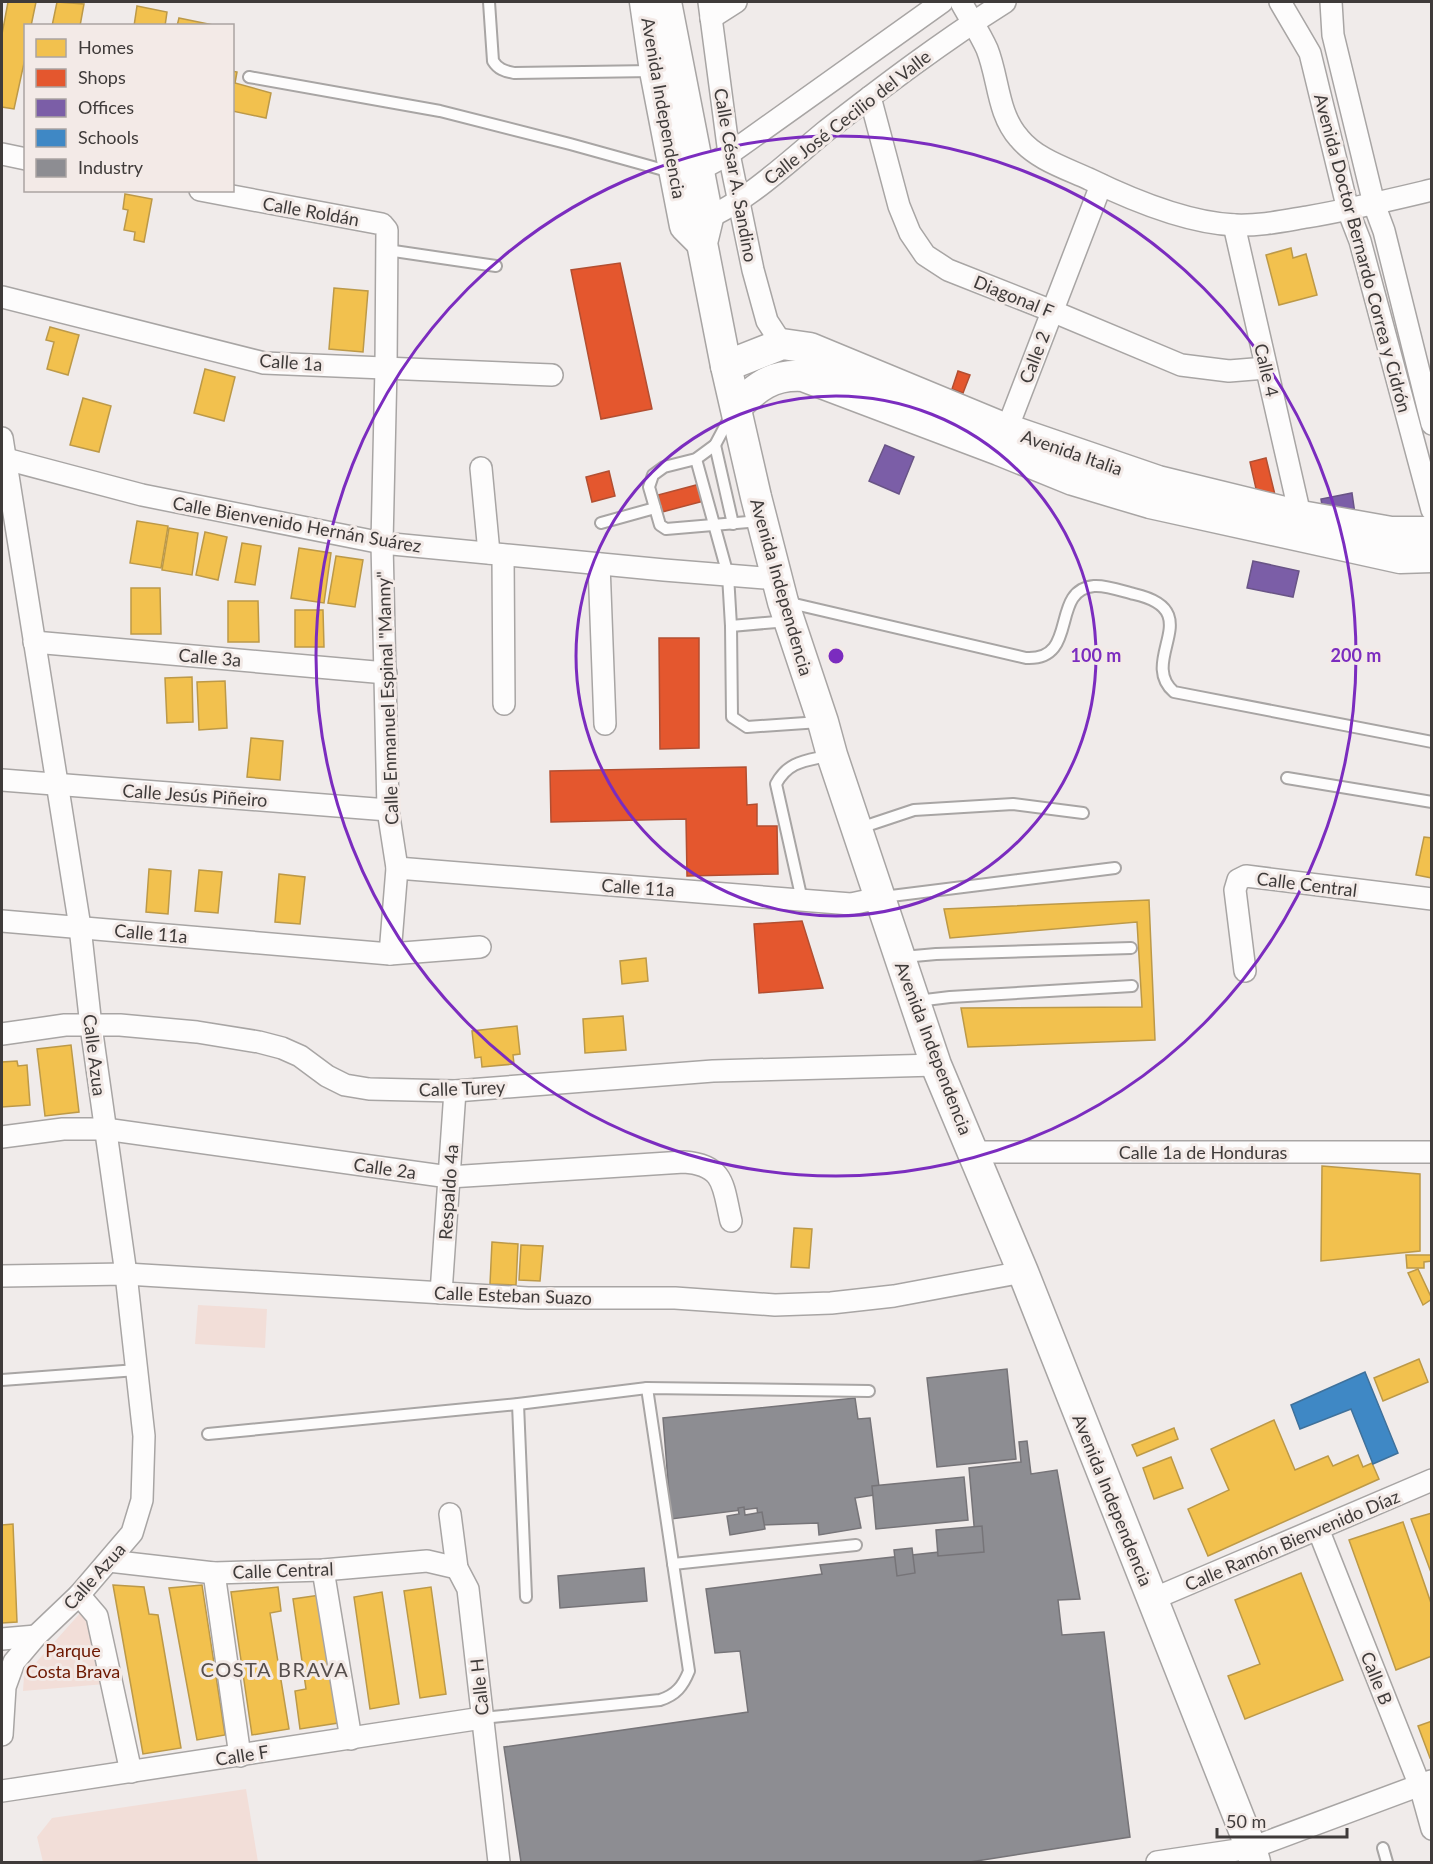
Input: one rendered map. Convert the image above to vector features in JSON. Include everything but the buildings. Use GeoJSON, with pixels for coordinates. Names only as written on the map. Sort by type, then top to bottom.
{"type":"FeatureCollection","features":[{"type":"Feature","properties":{"kind":"main road","name":"Avenida Independencia"},"geometry":{"type":"LineString","coordinates":[[645,2],[667,69]]}},
{"type":"Feature","properties":{"kind":"main road","name":"Avenida Independencia"},"geometry":{"type":"LineString","coordinates":[[666,2],[667,69],[683,175],[698,229],[726,366],[762,521],[783,600],[832,755],[936,1065],[1023,1272],[1253,1855]]}},
{"type":"Feature","properties":{"kind":"main road","name":"Avenida Italia"},"geometry":{"type":"LineString","coordinates":[[726,366],[782,344],[810,348],[1002,440],[1073,480],[1150,503],[1303,527],[1431,532]]}},
{"type":"Feature","properties":{"kind":"main road","name":"Avenida Italia"},"geometry":{"type":"LineString","coordinates":[[736,407],[755,390],[774,379],[789,375],[803,376],[1002,440]]}},
{"type":"Feature","properties":{"kind":"main road","name":"Avenida Italia"},"geometry":{"type":"LineString","coordinates":[[1303,527],[1400,558],[1431,557]]}},
{"type":"Feature","properties":{"kind":"street"},"geometry":{"type":"LineString","coordinates":[[710,10],[736,2]]}},
{"type":"Feature","properties":{"kind":"street","name":"Calle José Cecilio del Valle"},"geometry":{"type":"LineString","coordinates":[[683,175],[729,154],[942,2]]}},
{"type":"Feature","properties":{"kind":"street"},"geometry":{"type":"LineString","coordinates":[[961,2],[987,48],[998,95],[1007,120],[1018,137],[1033,152],[1101,185],[1158,208],[1234,225],[1266,224],[1348,210],[1431,190]]}},
{"type":"Feature","properties":{"kind":"street","name":"Calle José Cecilio del Valle"},"geometry":{"type":"LineString","coordinates":[[698,229],[739,201],[870,97],[972,23],[1005,2]]}},
{"type":"Feature","properties":{"kind":"street","name":"Avenida Doctor Bernardo Correa y Cidrón"},"geometry":{"type":"LineString","coordinates":[[1280,2],[1310,53],[1348,210],[1360,241],[1431,510]]}},
{"type":"Feature","properties":{"kind":"street","name":"Avenida Doctor Bernardo Correa y Cidrón"},"geometry":{"type":"LineString","coordinates":[[1331,2],[1333,35],[1431,424]]}},
{"type":"Feature","properties":{"kind":"street","name":"Calle César A. Sandino"},"geometry":{"type":"LineString","coordinates":[[710,10],[729,154],[753,270],[767,321],[782,344]]}},
{"type":"Feature","properties":{"kind":"street","name":"Diagonal F"},"geometry":{"type":"LineString","coordinates":[[870,97],[899,206],[910,233],[925,255],[948,270],[1181,365],[1229,371],[1266,368]]}},
{"type":"Feature","properties":{"kind":"street"},"geometry":{"type":"LineString","coordinates":[[2,154],[24,159]]}},
{"type":"Feature","properties":{"kind":"street","name":"Calle 2"},"geometry":{"type":"LineString","coordinates":[[1002,440],[1101,185]]}},
{"type":"Feature","properties":{"kind":"street","name":"Calle Roldán"},"geometry":{"type":"LineString","coordinates":[[211,192],[385,226]]}},
{"type":"Feature","properties":{"kind":"street","name":"Calle 4"},"geometry":{"type":"LineString","coordinates":[[1234,225],[1303,527]]}},
{"type":"Feature","properties":{"kind":"street","name":"Calle Enmanuel Espinal \"Manny\""},"geometry":{"type":"LineString","coordinates":[[385,226],[387,250],[386,367],[382,543],[388,810],[397,868],[390,954]]}},
{"type":"Feature","properties":{"kind":"street","name":"Calle 1a"},"geometry":{"type":"LineString","coordinates":[[2,297],[264,363],[552,375]]}},
{"type":"Feature","properties":{"kind":"street","name":"Calle Bienvenido Hernán Suárez"},"geometry":{"type":"LineString","coordinates":[[2,452],[142,495],[382,543],[728,575],[783,600]]}},
{"type":"Feature","properties":{"kind":"street","name":"Calle Azua"},"geometry":{"type":"LineString","coordinates":[[2,452],[80,927],[91,1026],[126,1274],[144,1436],[142,1500],[132,1533],[79,1595],[36,1636],[14,1662],[5,1687],[2,1735]]}},
{"type":"Feature","properties":{"kind":"street"},"geometry":{"type":"LineString","coordinates":[[481,468],[496,554],[504,704]]}},
{"type":"Feature","properties":{"kind":"street"},"geometry":{"type":"LineString","coordinates":[[599,564],[605,724]]}},
{"type":"Feature","properties":{"kind":"street","name":"Calle 3a"},"geometry":{"type":"LineString","coordinates":[[34,642],[386,673]]}},
{"type":"Feature","properties":{"kind":"street","name":"Calle Jesús Piñeiro"},"geometry":{"type":"LineString","coordinates":[[2,780],[388,810]]}},
{"type":"Feature","properties":{"kind":"street","name":"Calle 11a"},"geometry":{"type":"LineString","coordinates":[[397,868],[851,904],[879,898]]}},
{"type":"Feature","properties":{"kind":"street","name":"Calle Central"},"geometry":{"type":"LineString","coordinates":[[1245,971],[1235,890],[1238,880],[1246,876],[1431,899]]}},
{"type":"Feature","properties":{"kind":"street","name":"Calle 11a"},"geometry":{"type":"LineString","coordinates":[[2,921],[390,954],[480,946]]}},
{"type":"Feature","properties":{"kind":"street","name":"Calle Turey"},"geometry":{"type":"LineString","coordinates":[[2,1034],[65,1025],[146,1026],[197,1032],[282,1048],[300,1056],[327,1076],[345,1085],[369,1089],[455,1091],[713,1071],[936,1065]]}},
{"type":"Feature","properties":{"kind":"street","name":"Respaldo 4a"},"geometry":{"type":"LineString","coordinates":[[441,1293],[455,1091]]}},
{"type":"Feature","properties":{"kind":"street","name":"Calle 2a"},"geometry":{"type":"LineString","coordinates":[[2,1137],[63,1129],[105,1129],[449,1177],[697,1163],[708,1166],[722,1180],[731,1221]]}},
{"type":"Feature","properties":{"kind":"street","name":"Calle 1a de Honduras"},"geometry":{"type":"LineString","coordinates":[[974,1152],[1431,1152]]}},
{"type":"Feature","properties":{"kind":"street","name":"Calle Esteban Suazo"},"geometry":{"type":"LineString","coordinates":[[2,1276],[126,1274],[528,1298],[675,1298],[775,1305],[894,1296],[1023,1272]]}},
{"type":"Feature","properties":{"kind":"street","name":"Calle Ramón Bienvenido Díaz"},"geometry":{"type":"LineString","coordinates":[[1153,1599],[1431,1480]]}},
{"type":"Feature","properties":{"kind":"street","name":"Calle H"},"geometry":{"type":"LineString","coordinates":[[450,1514],[457,1568],[468,1589],[499,1863]]}},
{"type":"Feature","properties":{"kind":"street","name":"Calle B"},"geometry":{"type":"LineString","coordinates":[[1318,1528],[1426,1783],[1431,1829]]}},
{"type":"Feature","properties":{"kind":"street","name":"Calle Central"},"geometry":{"type":"LineString","coordinates":[[109,1561],[214,1573],[323,1570],[427,1561],[457,1568]]}},
{"type":"Feature","properties":{"kind":"street"},"geometry":{"type":"LineString","coordinates":[[323,1570],[351,1739]]}},
{"type":"Feature","properties":{"kind":"street"},"geometry":{"type":"LineString","coordinates":[[214,1573],[240,1756]]}},
{"type":"Feature","properties":{"kind":"street"},"geometry":{"type":"LineString","coordinates":[[79,1595],[97,1616],[131,1773]]}},
{"type":"Feature","properties":{"kind":"street"},"geometry":{"type":"LineString","coordinates":[[2,1639],[36,1636]]}},
{"type":"Feature","properties":{"kind":"street","name":"Calle F"},"geometry":{"type":"LineString","coordinates":[[2,1791],[482,1718]]}},
{"type":"Feature","properties":{"kind":"street"},"geometry":{"type":"LineString","coordinates":[[1157,1863],[1253,1855],[1426,1783]]}},
{"type":"Feature","properties":{"kind":"lane"},"geometry":{"type":"LineString","coordinates":[[489,2],[493,61],[497,68],[505,71],[667,69]]}},
{"type":"Feature","properties":{"kind":"lane"},"geometry":{"type":"LineString","coordinates":[[249,77],[440,111],[683,175]]}},
{"type":"Feature","properties":{"kind":"lane"},"geometry":{"type":"LineString","coordinates":[[387,250],[496,267]]}},
{"type":"Feature","properties":{"kind":"lane"},"geometry":{"type":"LineString","coordinates":[[736,407],[715,445],[696,459],[663,467],[653,475],[649,487],[660,525],[666,530],[762,521]]}},
{"type":"Feature","properties":{"kind":"lane"},"geometry":{"type":"LineString","coordinates":[[715,445],[733,524]]}},
{"type":"Feature","properties":{"kind":"lane"},"geometry":{"type":"LineString","coordinates":[[696,459],[728,575],[732,717],[747,727],[823,722]]}},
{"type":"Feature","properties":{"kind":"lane"},"geometry":{"type":"LineString","coordinates":[[602,523],[655,508]]}},
{"type":"Feature","properties":{"kind":"lane"},"geometry":{"type":"LineString","coordinates":[[731,626],[783,600],[1038,659],[1048,655],[1057,645],[1072,598],[1082,589],[1094,586],[1105,587],[1151,598],[1161,604],[1168,614],[1170,624],[1162,676],[1166,686],[1174,692],[1431,742]]}},
{"type":"Feature","properties":{"kind":"lane"},"geometry":{"type":"LineString","coordinates":[[802,900],[776,784],[781,773],[791,765],[832,755]]}},
{"type":"Feature","properties":{"kind":"lane"},"geometry":{"type":"LineString","coordinates":[[1287,778],[1431,802]]}},
{"type":"Feature","properties":{"kind":"lane"},"geometry":{"type":"LineString","coordinates":[[857,829],[914,810],[1013,804],[1083,813]]}},
{"type":"Feature","properties":{"kind":"lane"},"geometry":{"type":"LineString","coordinates":[[879,898],[1115,868]]}},
{"type":"Feature","properties":{"kind":"lane"},"geometry":{"type":"LineString","coordinates":[[899,957],[1131,948]]}},
{"type":"Feature","properties":{"kind":"lane"},"geometry":{"type":"LineString","coordinates":[[916,1001],[1132,986]]}},
{"type":"Feature","properties":{"kind":"lane"},"geometry":{"type":"LineString","coordinates":[[2,1380],[137,1370]]}},
{"type":"Feature","properties":{"kind":"lane"},"geometry":{"type":"LineString","coordinates":[[208,1434],[518,1404],[647,1388],[869,1391]]}},
{"type":"Feature","properties":{"kind":"lane"},"geometry":{"type":"LineString","coordinates":[[482,1718],[660,1700],[671,1697],[684,1685],[689,1671],[647,1388]]}},
{"type":"Feature","properties":{"kind":"lane"},"geometry":{"type":"LineString","coordinates":[[518,1404],[526,1597]]}},
{"type":"Feature","properties":{"kind":"lane"},"geometry":{"type":"LineString","coordinates":[[673,1564],[856,1545]]}},
{"type":"Feature","properties":{"kind":"lane"},"geometry":{"type":"LineString","coordinates":[[1383,1848],[1387,1863]]}},
{"type":"Feature","properties":{"kind":"green space"},"geometry":{"type":"Polygon","coordinates":[[[198,1305],[267,1309],[265,1348],[195,1344],[198,1305]]]}},
{"type":"Feature","properties":{"kind":"green space","name":"Parque Costa Brava"},"geometry":{"type":"Polygon","coordinates":[[[82,1611],[87,1613],[105,1684],[23,1691],[24,1676],[82,1611]]]}},
{"type":"Feature","properties":{"kind":"green space"},"geometry":{"type":"Polygon","coordinates":[[[246,1789],[258,1862],[43,1862],[37,1837],[52,1818],[246,1789]]]}},
{"type":"Feature","properties":{"kind":"district","name":"COSTA BRAVA"},"geometry":{"type":"Point","coordinates":[275,1669]}}]}
